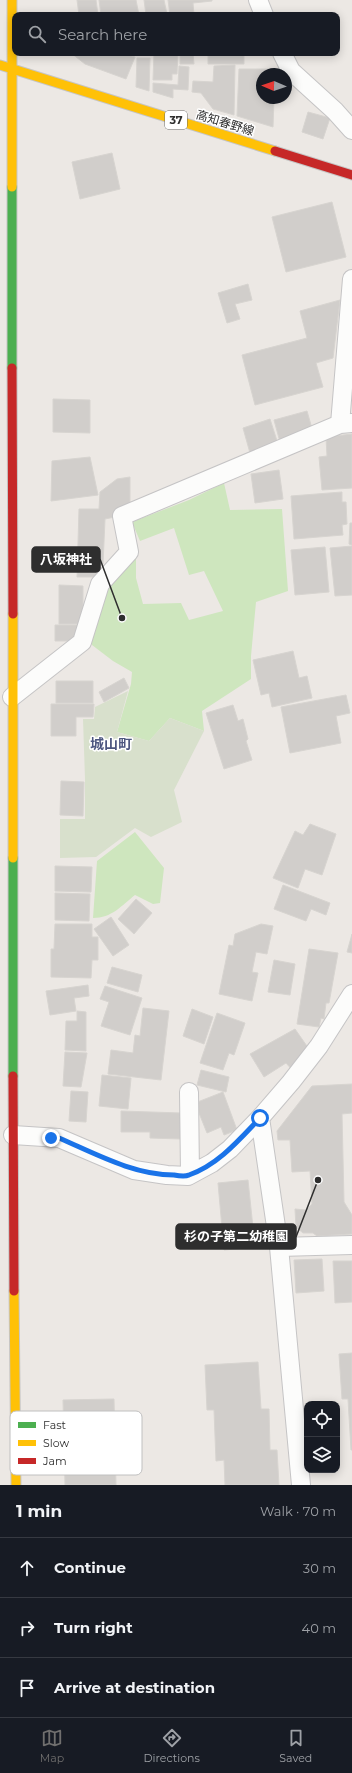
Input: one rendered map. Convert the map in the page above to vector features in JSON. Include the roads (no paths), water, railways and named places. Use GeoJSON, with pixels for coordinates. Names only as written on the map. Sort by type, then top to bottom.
{"type":"FeatureCollection","features":[{"type":"Feature","properties":{"kind":"main road"},"geometry":{"type":"LineString","coordinates":[[12,0],[13,1134],[15,1411]]}},
{"type":"Feature","properties":{"kind":"main road","name":"高知春野線"},"geometry":{"type":"LineString","coordinates":[[0,65],[352,175]]}},
{"type":"Feature","properties":{"kind":"main road"},"geometry":{"type":"LineString","coordinates":[[16,1475],[16,1485]]}},
{"type":"Feature","properties":{"kind":"street"},"geometry":{"type":"LineString","coordinates":[[258,0],[263,12]]}},
{"type":"Feature","properties":{"kind":"street"},"geometry":{"type":"LineString","coordinates":[[283,56],[291,72],[335,111],[352,130]]}},
{"type":"Feature","properties":{"kind":"street"},"geometry":{"type":"LineString","coordinates":[[12,697],[82,642],[100,584],[129,552],[122,516],[346,423],[352,279]]}},
{"type":"Feature","properties":{"kind":"street"},"geometry":{"type":"LineString","coordinates":[[13,1134],[59,1138],[134,1170],[167,1175],[190,1175],[218,1159],[230,1149],[260,1118],[319,1046],[352,994]]}},
{"type":"Feature","properties":{"kind":"street"},"geometry":{"type":"LineString","coordinates":[[189,1092],[190,1175]]}},
{"type":"Feature","properties":{"kind":"street"},"geometry":{"type":"LineString","coordinates":[[260,1118],[279,1247],[301,1485]]}},
{"type":"Feature","properties":{"kind":"street"},"geometry":{"type":"LineString","coordinates":[[279,1247],[352,1245]]}},
{"type":"Feature","properties":{"kind":"place","name":"八坂神社"},"geometry":{"type":"Point","coordinates":[122,618]}},
{"type":"Feature","properties":{"kind":"place","name":"杉の子第二幼稚園"},"geometry":{"type":"Point","coordinates":[318,1180]}},
{"type":"Feature","properties":{"kind":"district","name":"城山町"},"geometry":{"type":"Point","coordinates":[111,744]}}]}
